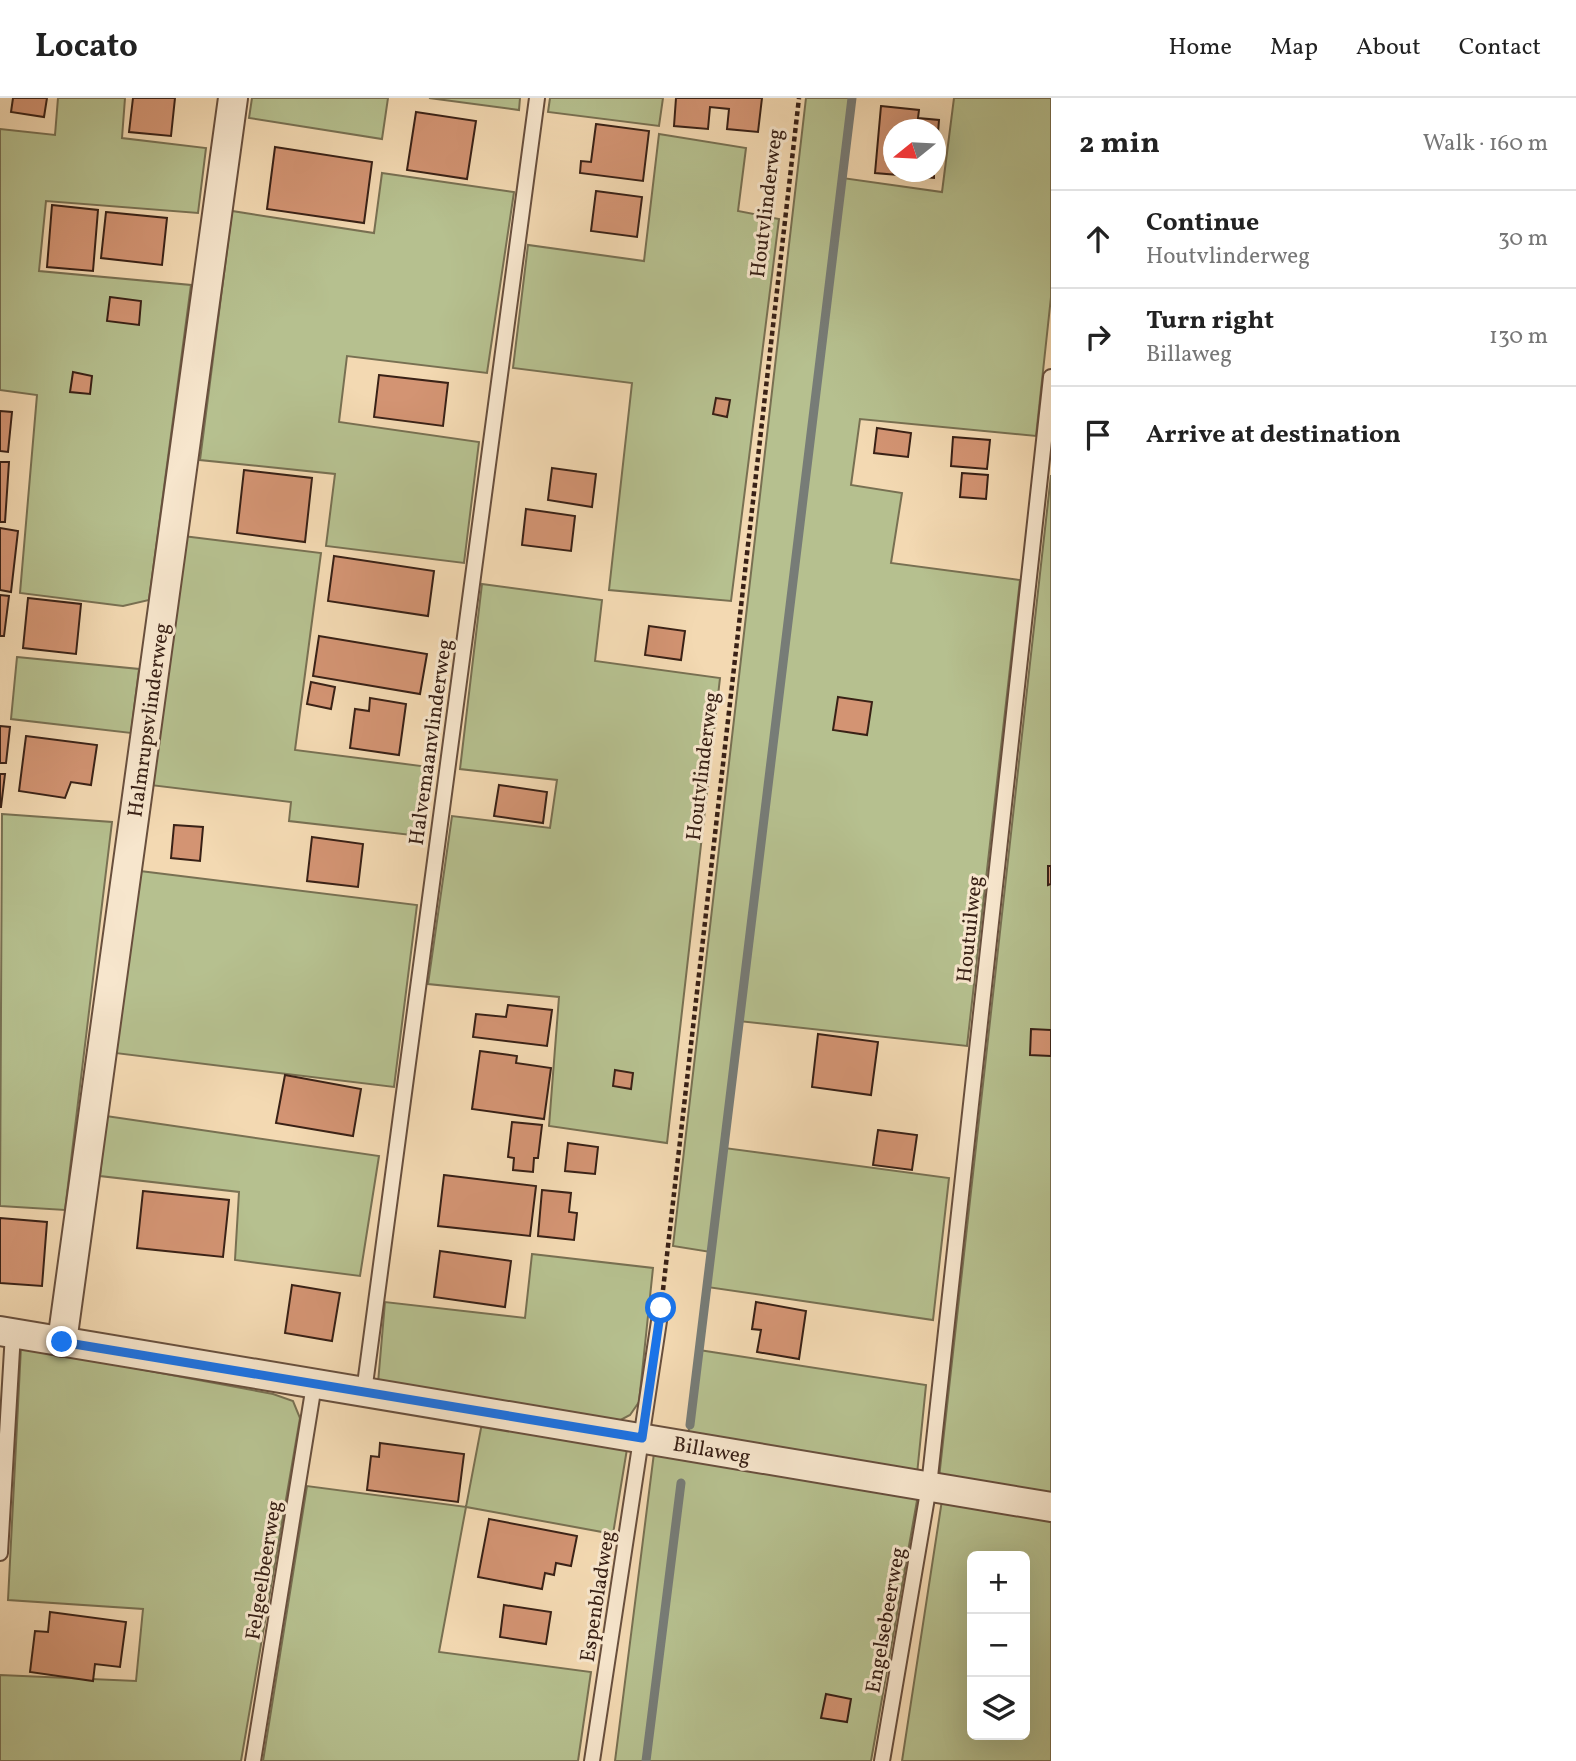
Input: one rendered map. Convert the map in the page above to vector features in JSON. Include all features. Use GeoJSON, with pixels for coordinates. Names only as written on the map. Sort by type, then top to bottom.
{"type":"FeatureCollection","features":[{"type":"Feature","properties":{"kind":"street","name":"Halmrupsvlinderweg"},"geometry":{"type":"LineString","coordinates":[[62,1342],[233,98]]}},
{"type":"Feature","properties":{"kind":"street","name":"Billaweg"},"geometry":{"type":"LineString","coordinates":[[7,1332],[1051,1507]]}},
{"type":"Feature","properties":{"kind":"lane","name":"Halvemaanvlinderweg"},"geometry":{"type":"LineString","coordinates":[[364,1392],[537,98]]}},
{"type":"Feature","properties":{"kind":"lane","name":"Houtuilweg"},"geometry":{"type":"LineString","coordinates":[[929,1486],[1051,377]]}},
{"type":"Feature","properties":{"kind":"lane"},"geometry":{"type":"LineString","coordinates":[[642,1438],[661,1308]]}},
{"type":"Feature","properties":{"kind":"lane"},"geometry":{"type":"LineString","coordinates":[[0,1553],[7,1332]]}},
{"type":"Feature","properties":{"kind":"lane","name":"Felgeelbeerweg"},"geometry":{"type":"LineString","coordinates":[[253,1761],[314,1385]]}},
{"type":"Feature","properties":{"kind":"lane","name":"Espenbladweg"},"geometry":{"type":"LineString","coordinates":[[592,1761],[642,1438]]}},
{"type":"Feature","properties":{"kind":"lane","name":"Engelsebeerweg"},"geometry":{"type":"LineString","coordinates":[[882,1761],[929,1486]]}},
{"type":"Feature","properties":{"kind":"path","name":"Houtvlinderweg"},"geometry":{"type":"LineString","coordinates":[[661,1308],[799,98]]}},
{"type":"Feature","properties":{"kind":"green space"},"geometry":{"type":"Polygon","coordinates":[[[58,98],[125,98],[122,138],[206,148],[198,213],[46,201],[39,271],[191,285],[149,600],[123,606],[20,593],[37,395],[0,390],[0,129],[55,135],[58,98]]]}},
{"type":"Feature","properties":{"kind":"green space"},"geometry":{"type":"Polygon","coordinates":[[[252,98],[388,98],[382,139],[249,118],[252,98]]]}},
{"type":"Feature","properties":{"kind":"green space"},"geometry":{"type":"Polygon","coordinates":[[[429,98],[520,98],[519,110],[429,98]]]}},
{"type":"Feature","properties":{"kind":"green space"},"geometry":{"type":"Polygon","coordinates":[[[550,98],[663,98],[659,126],[548,112],[550,98]]]}},
{"type":"Feature","properties":{"kind":"green space"},"geometry":{"type":"Polygon","coordinates":[[[806,98],[852,98],[842,178],[942,192],[943,182],[946,182],[954,98],[1051,98],[1051,297],[1036,436],[860,419],[851,485],[902,493],[891,563],[1020,580],[967,1046],[739,1021],[724,1148],[949,1178],[933,1320],[707,1287],[711,1252],[673,1246],[806,98]]]}},
{"type":"Feature","properties":{"kind":"green space"},"geometry":{"type":"Polygon","coordinates":[[[659,134],[746,148],[738,211],[779,219],[731,601],[609,590],[632,383],[513,368],[528,245],[644,261],[659,134]]]}},
{"type":"Feature","properties":{"kind":"green space"},"geometry":{"type":"Polygon","coordinates":[[[382,173],[514,192],[487,373],[347,356],[339,422],[479,442],[464,563],[326,546],[335,474],[200,460],[232,211],[374,233],[382,173]]]}},
{"type":"Feature","properties":{"kind":"green space"},"geometry":{"type":"Polygon","coordinates":[[[1051,475],[1051,1498],[939,1478],[1051,475]]]}},
{"type":"Feature","properties":{"kind":"green space"},"geometry":{"type":"Polygon","coordinates":[[[183,536],[321,553],[295,750],[429,767],[420,836],[289,821],[291,802],[150,785],[183,536]]]}},
{"type":"Feature","properties":{"kind":"green space"},"geometry":{"type":"Polygon","coordinates":[[[482,584],[602,600],[595,661],[720,678],[667,1143],[549,1126],[559,997],[428,984],[452,816],[550,828],[557,780],[460,769],[482,584]]]}},
{"type":"Feature","properties":{"kind":"green space"},"geometry":{"type":"Polygon","coordinates":[[[17,657],[139,669],[131,733],[11,719],[17,657]]]}},
{"type":"Feature","properties":{"kind":"green space"},"geometry":{"type":"Polygon","coordinates":[[[2,814],[112,822],[65,1210],[0,1206],[2,814]]]}},
{"type":"Feature","properties":{"kind":"green space"},"geometry":{"type":"Polygon","coordinates":[[[140,871],[417,905],[394,1087],[115,1053],[140,871]]]}},
{"type":"Feature","properties":{"kind":"green space"},"geometry":{"type":"Polygon","coordinates":[[[106,1116],[379,1156],[360,1276],[235,1260],[239,1192],[100,1176],[106,1116]]]}},
{"type":"Feature","properties":{"kind":"green space"},"geometry":{"type":"Polygon","coordinates":[[[532,1254],[653,1268],[639,1402],[630,1415],[615,1423],[378,1383],[385,1302],[525,1318],[532,1254]]]}},
{"type":"Feature","properties":{"kind":"green space"},"geometry":{"type":"Polygon","coordinates":[[[21,1347],[273,1394],[293,1401],[300,1418],[241,1761],[0,1761],[0,1675],[136,1681],[143,1609],[8,1600],[21,1347]]]}},
{"type":"Feature","properties":{"kind":"green space"},"geometry":{"type":"Polygon","coordinates":[[[699,1350],[926,1385],[917,1474],[688,1436],[699,1350]]]}},
{"type":"Feature","properties":{"kind":"green space"},"geometry":{"type":"Polygon","coordinates":[[[482,1423],[627,1449],[613,1534],[466,1507],[482,1423]]]}},
{"type":"Feature","properties":{"kind":"green space"},"geometry":{"type":"Polygon","coordinates":[[[654,1453],[918,1495],[871,1761],[615,1761],[654,1453]]]}},
{"type":"Feature","properties":{"kind":"green space"},"geometry":{"type":"Polygon","coordinates":[[[307,1486],[466,1507],[439,1652],[591,1672],[578,1761],[263,1761],[307,1486]]]}},
{"type":"Feature","properties":{"kind":"green space"},"geometry":{"type":"Polygon","coordinates":[[[942,1500],[1051,1518],[1051,1761],[902,1761],[942,1500]]]}},
{"type":"Feature","properties":{"kind":"building"},"geometry":{"type":"Polygon","coordinates":[[[13,98],[47,98],[44,117],[11,112],[13,98]]]}},
{"type":"Feature","properties":{"kind":"building"},"geometry":{"type":"Polygon","coordinates":[[[133,98],[175,98],[171,136],[129,132],[133,98]]]}},
{"type":"Feature","properties":{"kind":"building"},"geometry":{"type":"Polygon","coordinates":[[[676,98],[762,98],[758,132],[727,129],[729,109],[710,107],[708,129],[674,126],[676,98]]]}},
{"type":"Feature","properties":{"kind":"building"},"geometry":{"type":"Polygon","coordinates":[[[881,106],[919,110],[918,118],[928,119],[883,119],[883,174],[875,173],[881,106]]]}},
{"type":"Feature","properties":{"kind":"building"},"geometry":{"type":"Polygon","coordinates":[[[416,112],[476,121],[467,179],[407,170],[416,112]]]}},
{"type":"Feature","properties":{"kind":"building"},"geometry":{"type":"Polygon","coordinates":[[[596,124],[649,131],[643,181],[580,173],[581,161],[591,162],[596,124]]]}},
{"type":"Feature","properties":{"kind":"building"},"geometry":{"type":"Polygon","coordinates":[[[275,147],[372,162],[364,223],[267,209],[275,147]]]}},
{"type":"Feature","properties":{"kind":"building"},"geometry":{"type":"Polygon","coordinates":[[[596,191],[642,197],[637,237],[591,231],[596,191]]]}},
{"type":"Feature","properties":{"kind":"building"},"geometry":{"type":"Polygon","coordinates":[[[52,205],[98,210],[93,271],[47,267],[52,205]]]}},
{"type":"Feature","properties":{"kind":"building"},"geometry":{"type":"Polygon","coordinates":[[[106,212],[167,218],[162,265],[101,258],[106,212]]]}},
{"type":"Feature","properties":{"kind":"building"},"geometry":{"type":"Polygon","coordinates":[[[110,297],[141,301],[139,325],[107,321],[110,297]]]}},
{"type":"Feature","properties":{"kind":"building"},"geometry":{"type":"Polygon","coordinates":[[[73,372],[92,376],[90,394],[70,392],[73,372]]]}},
{"type":"Feature","properties":{"kind":"building"},"geometry":{"type":"Polygon","coordinates":[[[379,375],[448,383],[443,426],[374,417],[379,375]]]}},
{"type":"Feature","properties":{"kind":"building"},"geometry":{"type":"Polygon","coordinates":[[[716,398],[730,400],[727,417],[713,414],[716,398]]]}},
{"type":"Feature","properties":{"kind":"building"},"geometry":{"type":"Polygon","coordinates":[[[0,411],[12,412],[8,452],[0,451],[0,411]]]}},
{"type":"Feature","properties":{"kind":"building"},"geometry":{"type":"Polygon","coordinates":[[[877,428],[911,433],[908,457],[874,453],[877,428]]]}},
{"type":"Feature","properties":{"kind":"building"},"geometry":{"type":"Polygon","coordinates":[[[953,437],[990,440],[987,469],[951,466],[953,437]]]}},
{"type":"Feature","properties":{"kind":"building"},"geometry":{"type":"Polygon","coordinates":[[[0,462],[9,462],[5,522],[0,522],[0,462]]]}},
{"type":"Feature","properties":{"kind":"building"},"geometry":{"type":"Polygon","coordinates":[[[552,468],[596,474],[592,507],[548,500],[552,468]]]}},
{"type":"Feature","properties":{"kind":"building"},"geometry":{"type":"Polygon","coordinates":[[[244,470],[312,478],[305,542],[237,533],[244,470]]]}},
{"type":"Feature","properties":{"kind":"building"},"geometry":{"type":"Polygon","coordinates":[[[962,473],[988,475],[986,499],[960,497],[962,473]]]}},
{"type":"Feature","properties":{"kind":"building"},"geometry":{"type":"Polygon","coordinates":[[[526,509],[575,516],[571,551],[522,545],[526,509]]]}},
{"type":"Feature","properties":{"kind":"building"},"geometry":{"type":"Polygon","coordinates":[[[0,528],[18,531],[11,592],[0,590],[0,528]]]}},
{"type":"Feature","properties":{"kind":"building"},"geometry":{"type":"Polygon","coordinates":[[[334,556],[434,571],[428,616],[328,601],[334,556]]]}},
{"type":"Feature","properties":{"kind":"building"},"geometry":{"type":"Polygon","coordinates":[[[0,595],[9,596],[4,636],[0,636],[0,595]]]}},
{"type":"Feature","properties":{"kind":"building"},"geometry":{"type":"Polygon","coordinates":[[[28,598],[81,604],[76,654],[23,648],[28,598]]]}},
{"type":"Feature","properties":{"kind":"building"},"geometry":{"type":"Polygon","coordinates":[[[649,626],[685,631],[681,660],[645,655],[649,626]]]}},
{"type":"Feature","properties":{"kind":"building"},"geometry":{"type":"Polygon","coordinates":[[[319,636],[427,654],[420,694],[313,676],[319,636]]]}},
{"type":"Feature","properties":{"kind":"building"},"geometry":{"type":"Polygon","coordinates":[[[311,682],[335,687],[331,709],[307,704],[311,682]]]}},
{"type":"Feature","properties":{"kind":"building"},"geometry":{"type":"Polygon","coordinates":[[[838,697],[872,702],[867,735],[833,730],[838,697]]]}},
{"type":"Feature","properties":{"kind":"building"},"geometry":{"type":"Polygon","coordinates":[[[370,698],[406,704],[399,755],[350,748],[355,709],[369,711],[370,698]]]}},
{"type":"Feature","properties":{"kind":"building"},"geometry":{"type":"Polygon","coordinates":[[[0,726],[10,727],[6,763],[0,763],[0,726]]]}},
{"type":"Feature","properties":{"kind":"building"},"geometry":{"type":"Polygon","coordinates":[[[26,736],[97,745],[91,785],[71,782],[65,798],[19,791],[26,736]]]}},
{"type":"Feature","properties":{"kind":"building"},"geometry":{"type":"Polygon","coordinates":[[[0,774],[5,774],[1,807],[0,807],[0,774]]]}},
{"type":"Feature","properties":{"kind":"building"},"geometry":{"type":"Polygon","coordinates":[[[499,785],[547,792],[543,823],[494,816],[499,785]]]}},
{"type":"Feature","properties":{"kind":"building"},"geometry":{"type":"Polygon","coordinates":[[[174,825],[203,827],[200,861],[171,858],[174,825]]]}},
{"type":"Feature","properties":{"kind":"building"},"geometry":{"type":"Polygon","coordinates":[[[312,837],[363,844],[358,887],[307,881],[312,837]]]}},
{"type":"Feature","properties":{"kind":"building"},"geometry":{"type":"Polygon","coordinates":[[[1048,866],[1051,866],[1051,884],[1048,885],[1048,866]]]}},
{"type":"Feature","properties":{"kind":"building"},"geometry":{"type":"Polygon","coordinates":[[[508,1005],[552,1010],[547,1046],[473,1037],[476,1014],[506,1017],[508,1005]]]}},
{"type":"Feature","properties":{"kind":"building"},"geometry":{"type":"Polygon","coordinates":[[[1031,1029],[1051,1030],[1051,1056],[1030,1055],[1031,1029]]]}},
{"type":"Feature","properties":{"kind":"building"},"geometry":{"type":"Polygon","coordinates":[[[818,1034],[878,1042],[871,1095],[812,1087],[818,1034]]]}},
{"type":"Feature","properties":{"kind":"building"},"geometry":{"type":"Polygon","coordinates":[[[480,1051],[517,1056],[516,1063],[551,1068],[544,1119],[472,1109],[480,1051]]]}},
{"type":"Feature","properties":{"kind":"building"},"geometry":{"type":"Polygon","coordinates":[[[615,1070],[633,1073],[631,1089],[613,1086],[615,1070]]]}},
{"type":"Feature","properties":{"kind":"building"},"geometry":{"type":"Polygon","coordinates":[[[285,1075],[361,1089],[353,1136],[276,1123],[285,1075]]]}},
{"type":"Feature","properties":{"kind":"building"},"geometry":{"type":"Polygon","coordinates":[[[512,1122],[542,1125],[538,1158],[534,1158],[533,1172],[513,1170],[514,1158],[508,1157],[512,1122]]]}},
{"type":"Feature","properties":{"kind":"building"},"geometry":{"type":"Polygon","coordinates":[[[878,1130],[917,1135],[912,1170],[873,1165],[878,1130]]]}},
{"type":"Feature","properties":{"kind":"building"},"geometry":{"type":"Polygon","coordinates":[[[568,1143],[598,1147],[595,1174],[565,1171],[568,1143]]]}},
{"type":"Feature","properties":{"kind":"building"},"geometry":{"type":"Polygon","coordinates":[[[444,1175],[536,1186],[530,1236],[438,1226],[444,1175]]]}},
{"type":"Feature","properties":{"kind":"building"},"geometry":{"type":"Polygon","coordinates":[[[542,1190],[571,1193],[569,1212],[577,1213],[574,1240],[538,1236],[542,1190]]]}},
{"type":"Feature","properties":{"kind":"building"},"geometry":{"type":"Polygon","coordinates":[[[143,1191],[229,1200],[223,1257],[137,1248],[143,1191]]]}},
{"type":"Feature","properties":{"kind":"building"},"geometry":{"type":"Polygon","coordinates":[[[0,1218],[47,1222],[42,1286],[0,1283],[0,1218]]]}},
{"type":"Feature","properties":{"kind":"building"},"geometry":{"type":"Polygon","coordinates":[[[440,1251],[511,1261],[505,1307],[434,1297],[440,1251]]]}},
{"type":"Feature","properties":{"kind":"building"},"geometry":{"type":"Polygon","coordinates":[[[292,1285],[340,1293],[332,1341],[285,1333],[292,1285]]]}},
{"type":"Feature","properties":{"kind":"building"},"geometry":{"type":"Polygon","coordinates":[[[756,1302],[806,1311],[799,1359],[757,1352],[761,1330],[752,1329],[756,1302]]]}},
{"type":"Feature","properties":{"kind":"building"},"geometry":{"type":"Polygon","coordinates":[[[380,1443],[464,1454],[458,1502],[367,1490],[371,1456],[379,1457],[380,1443]]]}},
{"type":"Feature","properties":{"kind":"building"},"geometry":{"type":"Polygon","coordinates":[[[489,1519],[577,1536],[571,1566],[556,1563],[554,1575],[545,1573],[542,1589],[478,1577],[489,1519]]]}},
{"type":"Feature","properties":{"kind":"building"},"geometry":{"type":"Polygon","coordinates":[[[504,1605],[551,1612],[546,1644],[500,1637],[504,1605]]]}},
{"type":"Feature","properties":{"kind":"building"},"geometry":{"type":"Polygon","coordinates":[[[50,1612],[126,1622],[120,1667],[95,1664],[93,1681],[30,1672],[35,1631],[48,1632],[50,1612]]]}},
{"type":"Feature","properties":{"kind":"building"},"geometry":{"type":"Polygon","coordinates":[[[826,1694],[851,1699],[847,1722],[821,1718],[826,1694]]]}},
{"type":"Feature","properties":{"kind":"waterway"},"geometry":{"type":"LineString","coordinates":[[690,1425],[852,98]]}},
{"type":"Feature","properties":{"kind":"waterway"},"geometry":{"type":"LineString","coordinates":[[646,1761],[681,1483]]}},
{"type":"Feature","properties":{"kind":"route"},"geometry":{"type":"LineString","coordinates":[[62,1342],[642,1438],[661,1308]]}}]}
